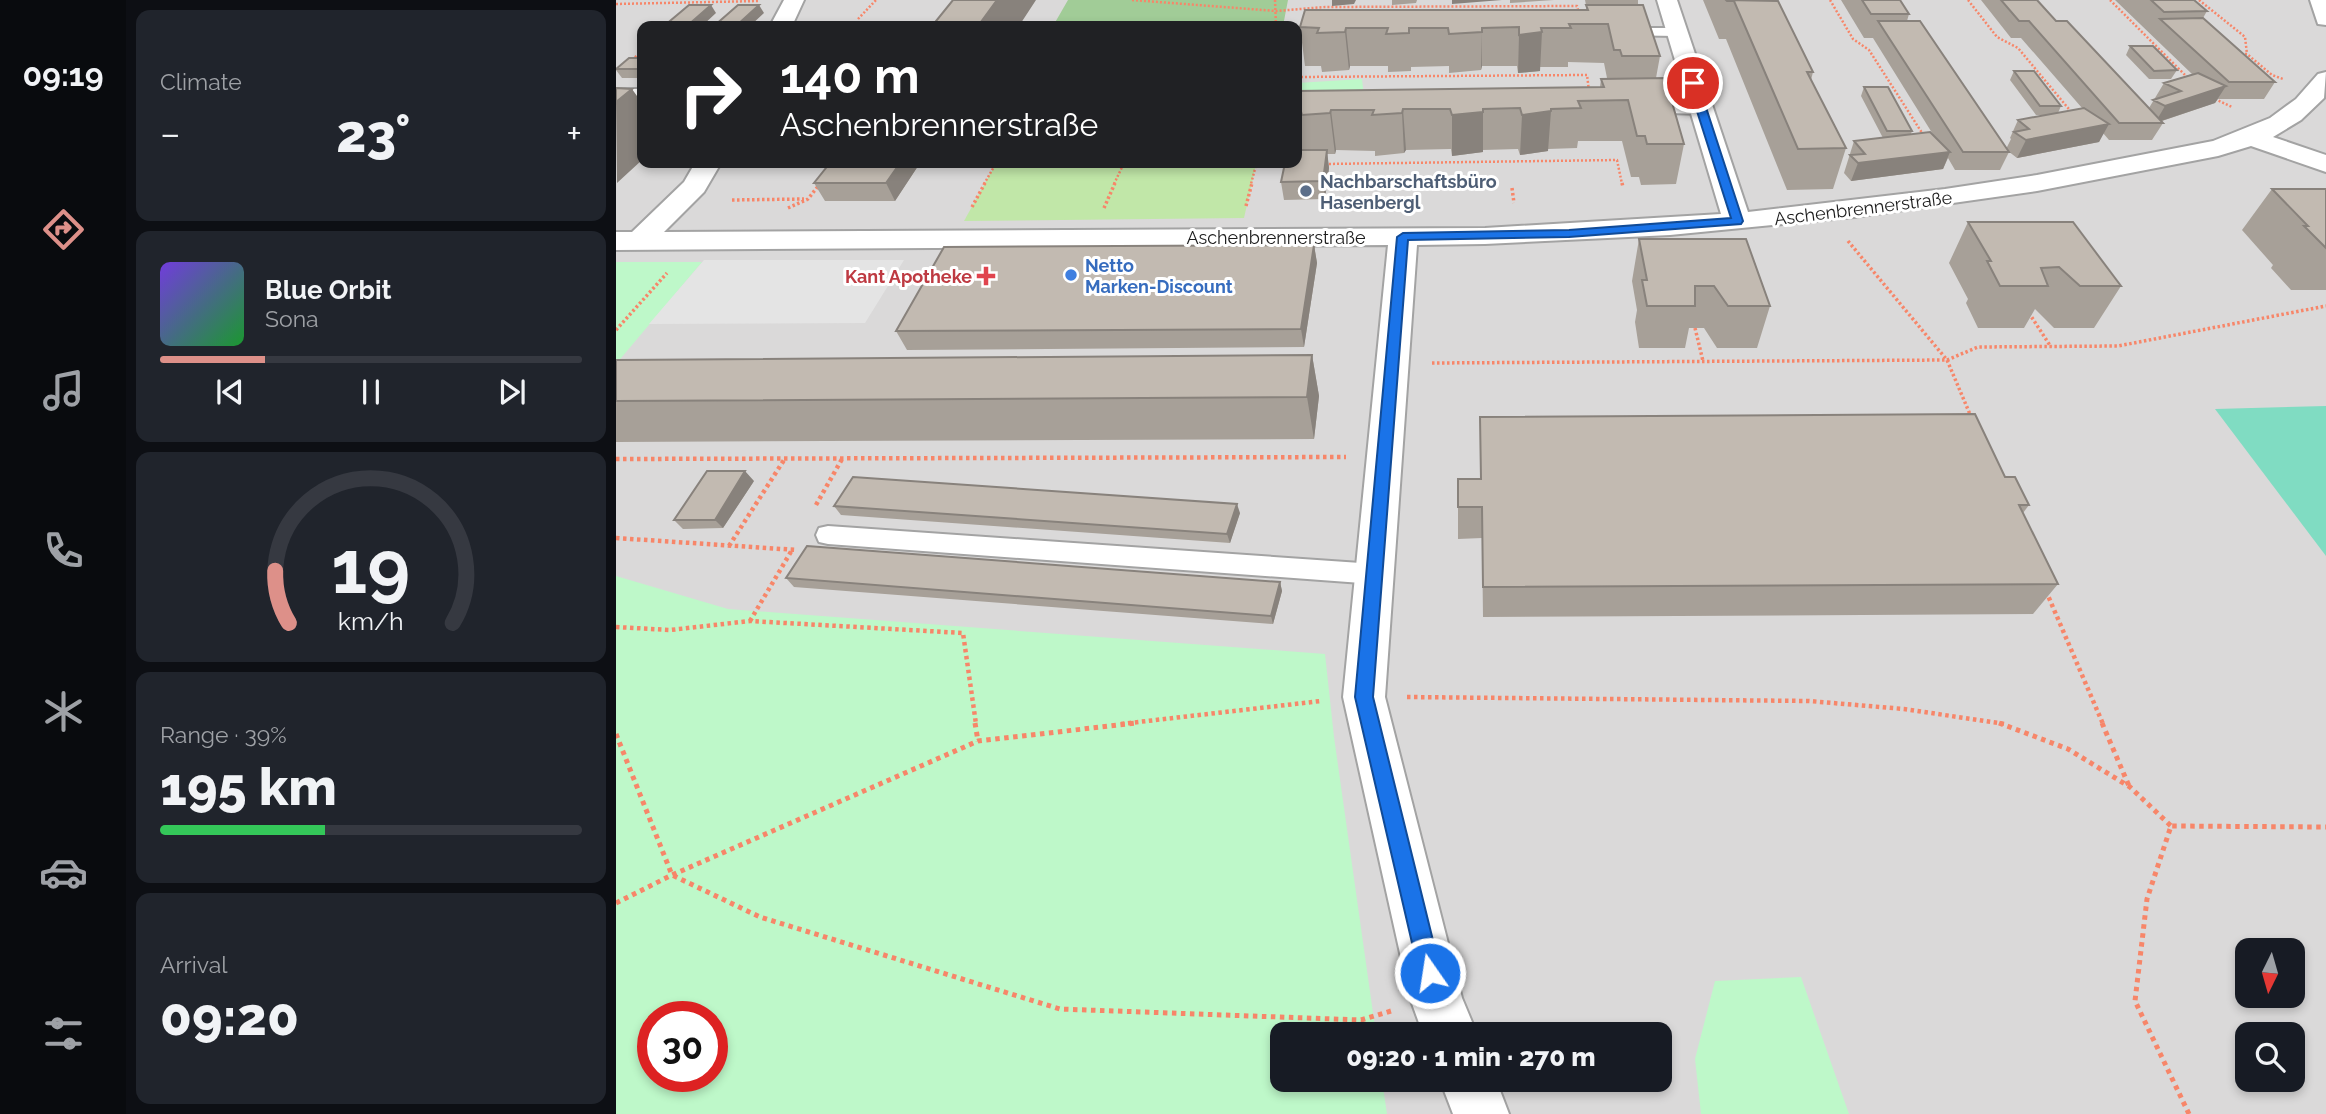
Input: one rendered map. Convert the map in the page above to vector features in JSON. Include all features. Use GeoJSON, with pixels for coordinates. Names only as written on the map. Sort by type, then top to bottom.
{"type":"FeatureCollection","features":[{"type":"Feature","properties":{"kind":"street"},"geometry":{"type":"LineString","coordinates":[[784,21],[794,0]]}},
{"type":"Feature","properties":{"kind":"street"},"geometry":{"type":"LineString","coordinates":[[1667,0],[1737,221]]}},
{"type":"Feature","properties":{"kind":"street"},"geometry":{"type":"LineString","coordinates":[[2320,0],[2326,19]]}},
{"type":"Feature","properties":{"kind":"street","name":"Aschenbrennerstraße"},"geometry":{"type":"LineString","coordinates":[[628,240],[1403,237],[1569,234],[1737,221],[1982,194],[2137,165],[2253,138],[2300,109],[2316,95],[2326,79]]}},
{"type":"Feature","properties":{"kind":"street"},"geometry":{"type":"LineString","coordinates":[[616,96],[637,96]]}},
{"type":"Feature","properties":{"kind":"street"},"geometry":{"type":"LineString","coordinates":[[2253,138],[2326,164]]}},
{"type":"Feature","properties":{"kind":"street"},"geometry":{"type":"LineString","coordinates":[[628,240],[695,186],[705,168]]}},
{"type":"Feature","properties":{"kind":"street"},"geometry":{"type":"LineString","coordinates":[[1403,237],[1364,697],[1443,1016]]}},
{"type":"Feature","properties":{"kind":"street"},"geometry":{"type":"LineString","coordinates":[[1473,1092],[1481,1114]]}},
{"type":"Feature","properties":{"kind":"lane"},"geometry":{"type":"LineString","coordinates":[[1583,32],[1677,32]]}},
{"type":"Feature","properties":{"kind":"lane"},"geometry":{"type":"LineString","coordinates":[[1592,110],[1701,109]]}},
{"type":"Feature","properties":{"kind":"lane"},"geometry":{"type":"LineString","coordinates":[[828,535],[1375,574]]}},
{"type":"Feature","properties":{"kind":"path"},"geometry":{"type":"LineString","coordinates":[[616,4],[794,0]]}},
{"type":"Feature","properties":{"kind":"path"},"geometry":{"type":"LineString","coordinates":[[858,19],[876,0]]}},
{"type":"Feature","properties":{"kind":"path"},"geometry":{"type":"LineString","coordinates":[[1132,0],[1276,11],[1325,7],[1577,6],[1583,32]]}},
{"type":"Feature","properties":{"kind":"path"},"geometry":{"type":"LineString","coordinates":[[1275,0],[1276,21]]}},
{"type":"Feature","properties":{"kind":"path"},"geometry":{"type":"LineString","coordinates":[[1830,0],[1853,39],[1869,50],[1925,138]]}},
{"type":"Feature","properties":{"kind":"path"},"geometry":{"type":"LineString","coordinates":[[1968,0],[1997,37],[2018,48],[2077,118]]}},
{"type":"Feature","properties":{"kind":"path"},"geometry":{"type":"LineString","coordinates":[[2110,0],[2193,83]]}},
{"type":"Feature","properties":{"kind":"path"},"geometry":{"type":"LineString","coordinates":[[2199,0],[2245,37],[2246,54]]}},
{"type":"Feature","properties":{"kind":"path"},"geometry":{"type":"LineString","coordinates":[[689,11],[699,2]]}},
{"type":"Feature","properties":{"kind":"path"},"geometry":{"type":"LineString","coordinates":[[2236,54],[2246,54],[2272,75],[2285,80]]}},
{"type":"Feature","properties":{"kind":"path"},"geometry":{"type":"LineString","coordinates":[[624,67],[637,56]]}},
{"type":"Feature","properties":{"kind":"path"},"geometry":{"type":"LineString","coordinates":[[632,60],[637,60]]}},
{"type":"Feature","properties":{"kind":"path"},"geometry":{"type":"LineString","coordinates":[[1302,76],[1587,75],[1592,110]]}},
{"type":"Feature","properties":{"kind":"path"},"geometry":{"type":"LineString","coordinates":[[2215,99],[2240,111]]}},
{"type":"Feature","properties":{"kind":"path"},"geometry":{"type":"LineString","coordinates":[[1325,164],[1617,160],[1623,187]]}},
{"type":"Feature","properties":{"kind":"path"},"geometry":{"type":"LineString","coordinates":[[954,238],[993,168]]}},
{"type":"Feature","properties":{"kind":"path"},"geometry":{"type":"LineString","coordinates":[[1091,238],[1122,168]]}},
{"type":"Feature","properties":{"kind":"path"},"geometry":{"type":"LineString","coordinates":[[1244,218],[1255,168]]}},
{"type":"Feature","properties":{"kind":"path"},"geometry":{"type":"LineString","coordinates":[[778,240],[772,227],[790,205],[808,199],[822,181]]}},
{"type":"Feature","properties":{"kind":"path"},"geometry":{"type":"LineString","coordinates":[[733,201],[808,199]]}},
{"type":"Feature","properties":{"kind":"path"},"geometry":{"type":"LineString","coordinates":[[1841,233],[1947,360],[1974,423]]}},
{"type":"Feature","properties":{"kind":"path"},"geometry":{"type":"LineString","coordinates":[[616,330],[671,269]]}},
{"type":"Feature","properties":{"kind":"path"},"geometry":{"type":"LineString","coordinates":[[1393,364],[1947,360],[1978,347],[2118,346],[2326,306]]}},
{"type":"Feature","properties":{"kind":"path"},"geometry":{"type":"LineString","coordinates":[[2026,309],[2051,347]]}},
{"type":"Feature","properties":{"kind":"path"},"geometry":{"type":"LineString","coordinates":[[1695,328],[1703,362]]}},
{"type":"Feature","properties":{"kind":"path"},"geometry":{"type":"LineString","coordinates":[[616,459],[1385,457]]}},
{"type":"Feature","properties":{"kind":"path"},"geometry":{"type":"LineString","coordinates":[[729,546],[785,459]]}},
{"type":"Feature","properties":{"kind":"path"},"geometry":{"type":"LineString","coordinates":[[616,538],[810,551],[828,535]]}},
{"type":"Feature","properties":{"kind":"path"},"geometry":{"type":"LineString","coordinates":[[2044,586],[2130,787]]}},
{"type":"Feature","properties":{"kind":"path"},"geometry":{"type":"LineString","coordinates":[[616,627],[670,630],[750,621],[963,633],[978,741]]}},
{"type":"Feature","properties":{"kind":"path"},"geometry":{"type":"LineString","coordinates":[[616,903],[978,741],[1364,697],[1809,701],[1904,709],[2002,723],[2068,749],[2130,787],[2171,826],[2326,827]]}},
{"type":"Feature","properties":{"kind":"path"},"geometry":{"type":"LineString","coordinates":[[616,734],[672,876],[760,917],[1060,1009],[1361,1020],[1443,1016]]}},
{"type":"Feature","properties":{"kind":"path"},"geometry":{"type":"LineString","coordinates":[[2171,826],[2147,899],[2135,1001],[2189,1114]]}},
{"type":"Feature","properties":{"kind":"shaded area"},"geometry":{"type":"Polygon","coordinates":[[[616,0],[2326,0],[2326,1114],[616,1114],[616,0]]]}},
{"type":"Feature","properties":{"kind":"shaded area"},"geometry":{"type":"Polygon","coordinates":[[[704,260],[904,260],[865,323],[649,324],[704,260]]]}},
{"type":"Feature","properties":{"kind":"green space"},"geometry":{"type":"Polygon","coordinates":[[[1068,0],[1288,0],[1284,21],[1056,21],[1068,0]]]}},
{"type":"Feature","properties":{"kind":"green space"},"geometry":{"type":"Polygon","coordinates":[[[1362,79],[1365,105],[1302,107],[1302,83],[1362,79]]]}},
{"type":"Feature","properties":{"kind":"green space"},"geometry":{"type":"Polygon","coordinates":[[[993,168],[1255,168],[1244,218],[964,221],[993,168]]]}},
{"type":"Feature","properties":{"kind":"green space"},"geometry":{"type":"Polygon","coordinates":[[[616,262],[702,262],[616,364],[616,262]]]}},
{"type":"Feature","properties":{"kind":"green space"},"geometry":{"type":"Polygon","coordinates":[[[2326,406],[2326,556],[2215,409],[2326,406]]]}},
{"type":"Feature","properties":{"kind":"green space"},"geometry":{"type":"Polygon","coordinates":[[[616,576],[728,609],[1325,654],[1334,737],[1374,1022],[1270,1022],[1270,1092],[1384,1092],[1387,1114],[616,1114],[616,576]]]}},
{"type":"Feature","properties":{"kind":"green space"},"geometry":{"type":"Polygon","coordinates":[[[1801,977],[1849,1114],[1701,1114],[1695,1059],[1715,981],[1801,977]]]}},
{"type":"Feature","properties":{"kind":"building"},"geometry":{"type":"Polygon","coordinates":[[[953,0],[997,0],[982,21],[936,21],[953,0]]]}},
{"type":"Feature","properties":{"kind":"building"},"geometry":{"type":"Polygon","coordinates":[[[1726,0],[1778,1],[1813,72],[1807,72],[1846,148],[1798,149],[1734,1],[1726,0]]]}},
{"type":"Feature","properties":{"kind":"building"},"geometry":{"type":"Polygon","coordinates":[[[1862,0],[1900,0],[1909,14],[1871,14],[1862,0]]]}},
{"type":"Feature","properties":{"kind":"building"},"geometry":{"type":"Polygon","coordinates":[[[2001,0],[2037,0],[2056,21],[2067,21],[2163,123],[2119,123],[2029,21],[2019,21],[2001,0]]]}},
{"type":"Feature","properties":{"kind":"building"},"geometry":{"type":"Polygon","coordinates":[[[2151,0],[2194,0],[2207,11],[2164,12],[2151,0]]]}},
{"type":"Feature","properties":{"kind":"building"},"geometry":{"type":"Polygon","coordinates":[[[689,5],[711,5],[693,21],[670,21],[689,5]]]}},
{"type":"Feature","properties":{"kind":"building"},"geometry":{"type":"Polygon","coordinates":[[[738,5],[759,5],[741,21],[720,21],[738,5]]]}},
{"type":"Feature","properties":{"kind":"building"},"geometry":{"type":"Polygon","coordinates":[[[1586,5],[1643,5],[1660,56],[1622,56],[1620,50],[1614,50],[1608,24],[1569,24],[1571,28],[1541,28],[1542,32],[1519,35],[1519,27],[1482,28],[1482,32],[1449,34],[1448,28],[1409,28],[1409,33],[1386,34],[1388,28],[1346,28],[1345,32],[1317,33],[1319,28],[1302,27],[1305,10],[1588,10],[1586,5]]]}},
{"type":"Feature","properties":{"kind":"building"},"geometry":{"type":"Polygon","coordinates":[[[2203,18],[2275,82],[2229,82],[2160,19],[2203,18]]]}},
{"type":"Feature","properties":{"kind":"building"},"geometry":{"type":"Polygon","coordinates":[[[1878,21],[1920,21],[2009,152],[1963,152],[1878,21]]]}},
{"type":"Feature","properties":{"kind":"building"},"geometry":{"type":"Polygon","coordinates":[[[2130,46],[2153,46],[2177,70],[2154,71],[2130,46]]]}},
{"type":"Feature","properties":{"kind":"building"},"geometry":{"type":"Polygon","coordinates":[[[629,58],[637,58],[637,69],[616,69],[629,58]]]}},
{"type":"Feature","properties":{"kind":"building"},"geometry":{"type":"Polygon","coordinates":[[[2014,71],[2034,71],[2061,106],[2040,106],[2014,71]]]}},
{"type":"Feature","properties":{"kind":"building"},"geometry":{"type":"Polygon","coordinates":[[[2198,73],[2226,86],[2165,106],[2153,100],[2181,91],[2164,83],[2198,73]]]}},
{"type":"Feature","properties":{"kind":"building"},"geometry":{"type":"Polygon","coordinates":[[[1665,78],[1684,144],[1647,144],[1645,136],[1637,136],[1628,100],[1578,101],[1581,108],[1551,109],[1522,115],[1520,108],[1483,109],[1483,112],[1452,115],[1450,109],[1403,109],[1402,113],[1372,115],[1374,110],[1331,110],[1330,113],[1302,115],[1302,91],[1604,87],[1601,79],[1665,78]]]}},
{"type":"Feature","properties":{"kind":"building"},"geometry":{"type":"Polygon","coordinates":[[[1864,87],[1888,87],[1912,131],[1887,131],[1864,87]]]}},
{"type":"Feature","properties":{"kind":"building"},"geometry":{"type":"Polygon","coordinates":[[[616,88],[632,89],[616,102],[616,88]]]}},
{"type":"Feature","properties":{"kind":"building"},"geometry":{"type":"Polygon","coordinates":[[[2084,108],[2109,124],[2026,140],[2014,132],[2029,129],[2018,120],[2084,108]]]}},
{"type":"Feature","properties":{"kind":"building"},"geometry":{"type":"Polygon","coordinates":[[[1930,132],[1950,152],[1858,163],[1850,155],[1865,154],[1854,141],[1930,132]]]}},
{"type":"Feature","properties":{"kind":"building"},"geometry":{"type":"Polygon","coordinates":[[[1302,150],[1327,150],[1323,181],[1281,182],[1284,168],[1302,168],[1302,150]]]}},
{"type":"Feature","properties":{"kind":"building"},"geometry":{"type":"Polygon","coordinates":[[[826,168],[896,168],[886,183],[814,183],[826,168]]]}},
{"type":"Feature","properties":{"kind":"building"},"geometry":{"type":"Polygon","coordinates":[[[2272,189],[2326,189],[2326,248],[2304,226],[2308,226],[2272,189]]]}},
{"type":"Feature","properties":{"kind":"building"},"geometry":{"type":"Polygon","coordinates":[[[1968,222],[2073,222],[2121,286],[2080,286],[2059,267],[2041,268],[2048,286],[2000,286],[1987,261],[1991,261],[1968,222]]]}},
{"type":"Feature","properties":{"kind":"building"},"geometry":{"type":"Polygon","coordinates":[[[1639,239],[1746,239],[1770,306],[1728,306],[1714,286],[1695,286],[1695,306],[1647,306],[1642,280],[1647,280],[1639,239]]]}},
{"type":"Feature","properties":{"kind":"building"},"geometry":{"type":"Polygon","coordinates":[[[1314,245],[1301,329],[896,331],[944,247],[1314,245]]]}},
{"type":"Feature","properties":{"kind":"building"},"geometry":{"type":"Polygon","coordinates":[[[1312,355],[1307,397],[616,401],[616,360],[1312,355]]]}},
{"type":"Feature","properties":{"kind":"building"},"geometry":{"type":"Polygon","coordinates":[[[1975,414],[2005,477],[2015,477],[2029,505],[2019,505],[2058,584],[1483,587],[1482,507],[1458,507],[1458,479],[1481,479],[1480,417],[1975,414]]]}},
{"type":"Feature","properties":{"kind":"building"},"geometry":{"type":"Polygon","coordinates":[[[707,471],[745,471],[715,520],[674,520],[707,471]]]}},
{"type":"Feature","properties":{"kind":"building"},"geometry":{"type":"Polygon","coordinates":[[[853,477],[1237,504],[1227,534],[834,506],[853,477]]]}},
{"type":"Feature","properties":{"kind":"building"},"geometry":{"type":"Polygon","coordinates":[[[807,546],[1280,582],[1271,616],[786,578],[807,546]]]}},
{"type":"Feature","properties":{"kind":"place","name":"Nachbarschaftsbüro Hasenbergl"},"geometry":{"type":"Point","coordinates":[1306,191]}},
{"type":"Feature","properties":{"kind":"place","name":"Netto Marken-Discount"},"geometry":{"type":"Point","coordinates":[1071,275]}},
{"type":"Feature","properties":{"kind":"place","name":"Kant Apotheke"},"geometry":{"type":"Point","coordinates":[986,276]}},
{"type":"Feature","properties":{"kind":"route"},"geometry":{"type":"LineString","coordinates":[[1430,973],[1364,697],[1403,237],[1569,234],[1737,221],[1693,83]]}}]}
